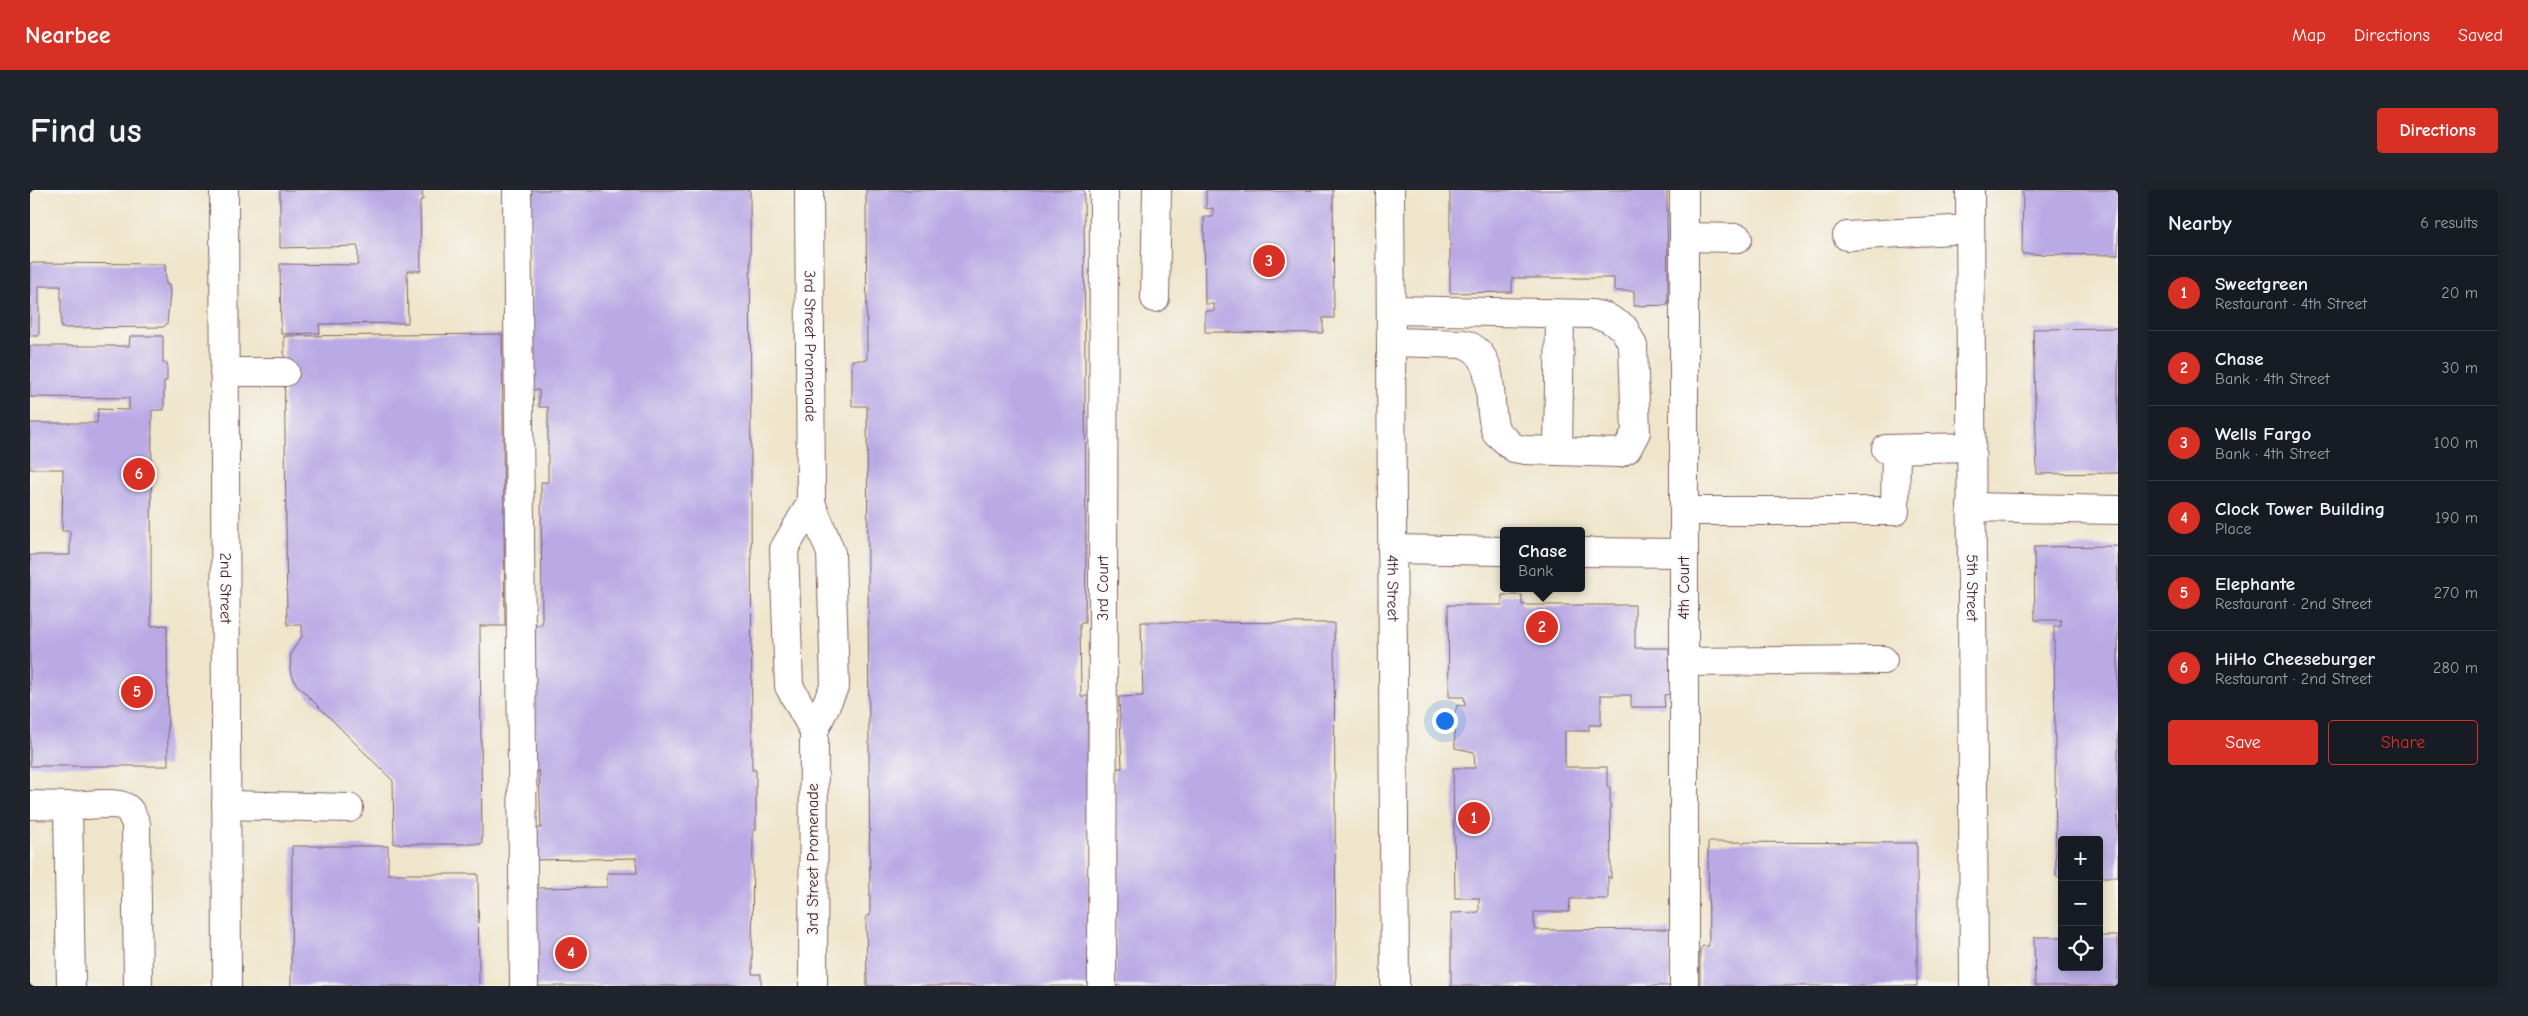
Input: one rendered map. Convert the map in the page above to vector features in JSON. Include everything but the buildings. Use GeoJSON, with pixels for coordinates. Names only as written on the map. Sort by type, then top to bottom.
{"type":"FeatureCollection","features":[{"type":"Feature","properties":{"kind":"street","name":"2nd Street"},"geometry":{"type":"LineString","coordinates":[[224,190],[227,986]]}},
{"type":"Feature","properties":{"kind":"street"},"geometry":{"type":"LineString","coordinates":[[517,190],[524,986]]}},
{"type":"Feature","properties":{"kind":"street","name":"3rd Street Promenade"},"geometry":{"type":"LineString","coordinates":[[808,190],[810,503],[831,553],[835,685],[814,731],[813,986]]}},
{"type":"Feature","properties":{"kind":"street","name":"3rd Court"},"geometry":{"type":"LineString","coordinates":[[1102,986],[1104,190]]}},
{"type":"Feature","properties":{"kind":"street"},"geometry":{"type":"LineString","coordinates":[[1155,298],[1157,190]]}},
{"type":"Feature","properties":{"kind":"street","name":"4th Street"},"geometry":{"type":"LineString","coordinates":[[1390,190],[1395,986]]}},
{"type":"Feature","properties":{"kind":"street","name":"4th Court"},"geometry":{"type":"LineString","coordinates":[[1684,190],[1684,986]]}},
{"type":"Feature","properties":{"kind":"street","name":"5th Street"},"geometry":{"type":"LineString","coordinates":[[1970,190],[1974,986]]}},
{"type":"Feature","properties":{"kind":"street"},"geometry":{"type":"LineString","coordinates":[[1846,236],[1970,230]]}},
{"type":"Feature","properties":{"kind":"street"},"geometry":{"type":"LineString","coordinates":[[1684,237],[1738,238]]}},
{"type":"Feature","properties":{"kind":"street"},"geometry":{"type":"LineString","coordinates":[[1391,310],[1592,314],[1606,317],[1624,328],[1633,346],[1636,432],[1627,450],[1619,453],[1514,448],[1496,432],[1487,363],[1473,347],[1464,344],[1391,342]]}},
{"type":"Feature","properties":{"kind":"street"},"geometry":{"type":"LineString","coordinates":[[1558,450],[1560,314]]}},
{"type":"Feature","properties":{"kind":"street"},"geometry":{"type":"LineString","coordinates":[[224,372],[285,372]]}},
{"type":"Feature","properties":{"kind":"street"},"geometry":{"type":"LineString","coordinates":[[1684,511],[1895,511],[1891,449],[1971,447]]}},
{"type":"Feature","properties":{"kind":"street","name":"3rd Street Promenade"},"geometry":{"type":"LineString","coordinates":[[810,503],[784,549],[789,686],[814,731]]}},
{"type":"Feature","properties":{"kind":"street"},"geometry":{"type":"LineString","coordinates":[[1972,508],[2118,510]]}},
{"type":"Feature","properties":{"kind":"street"},"geometry":{"type":"LineString","coordinates":[[1392,549],[1500,550]]}},
{"type":"Feature","properties":{"kind":"street"},"geometry":{"type":"LineString","coordinates":[[1585,552],[1684,553]]}},
{"type":"Feature","properties":{"kind":"street"},"geometry":{"type":"LineString","coordinates":[[1684,662],[1883,660]]}},
{"type":"Feature","properties":{"kind":"street"},"geometry":{"type":"LineString","coordinates":[[30,805],[124,806],[130,811],[136,824],[138,986]]}},
{"type":"Feature","properties":{"kind":"street"},"geometry":{"type":"LineString","coordinates":[[226,805],[348,808]]}},
{"type":"Feature","properties":{"kind":"street"},"geometry":{"type":"LineString","coordinates":[[68,806],[71,986]]}},
{"type":"Feature","properties":{"kind":"place","name":"Wells Fargo"},"geometry":{"type":"Point","coordinates":[1269,261]}},
{"type":"Feature","properties":{"kind":"place","name":"HiHo Cheeseburger"},"geometry":{"type":"Point","coordinates":[139,474]}},
{"type":"Feature","properties":{"kind":"place","name":"Chase"},"geometry":{"type":"Point","coordinates":[1542,627]}},
{"type":"Feature","properties":{"kind":"place","name":"Elephante"},"geometry":{"type":"Point","coordinates":[137,692]}},
{"type":"Feature","properties":{"kind":"place","name":"Sweetgreen"},"geometry":{"type":"Point","coordinates":[1474,818]}},
{"type":"Feature","properties":{"kind":"place","name":"Clock Tower Building"},"geometry":{"type":"Point","coordinates":[571,953]}}]}
